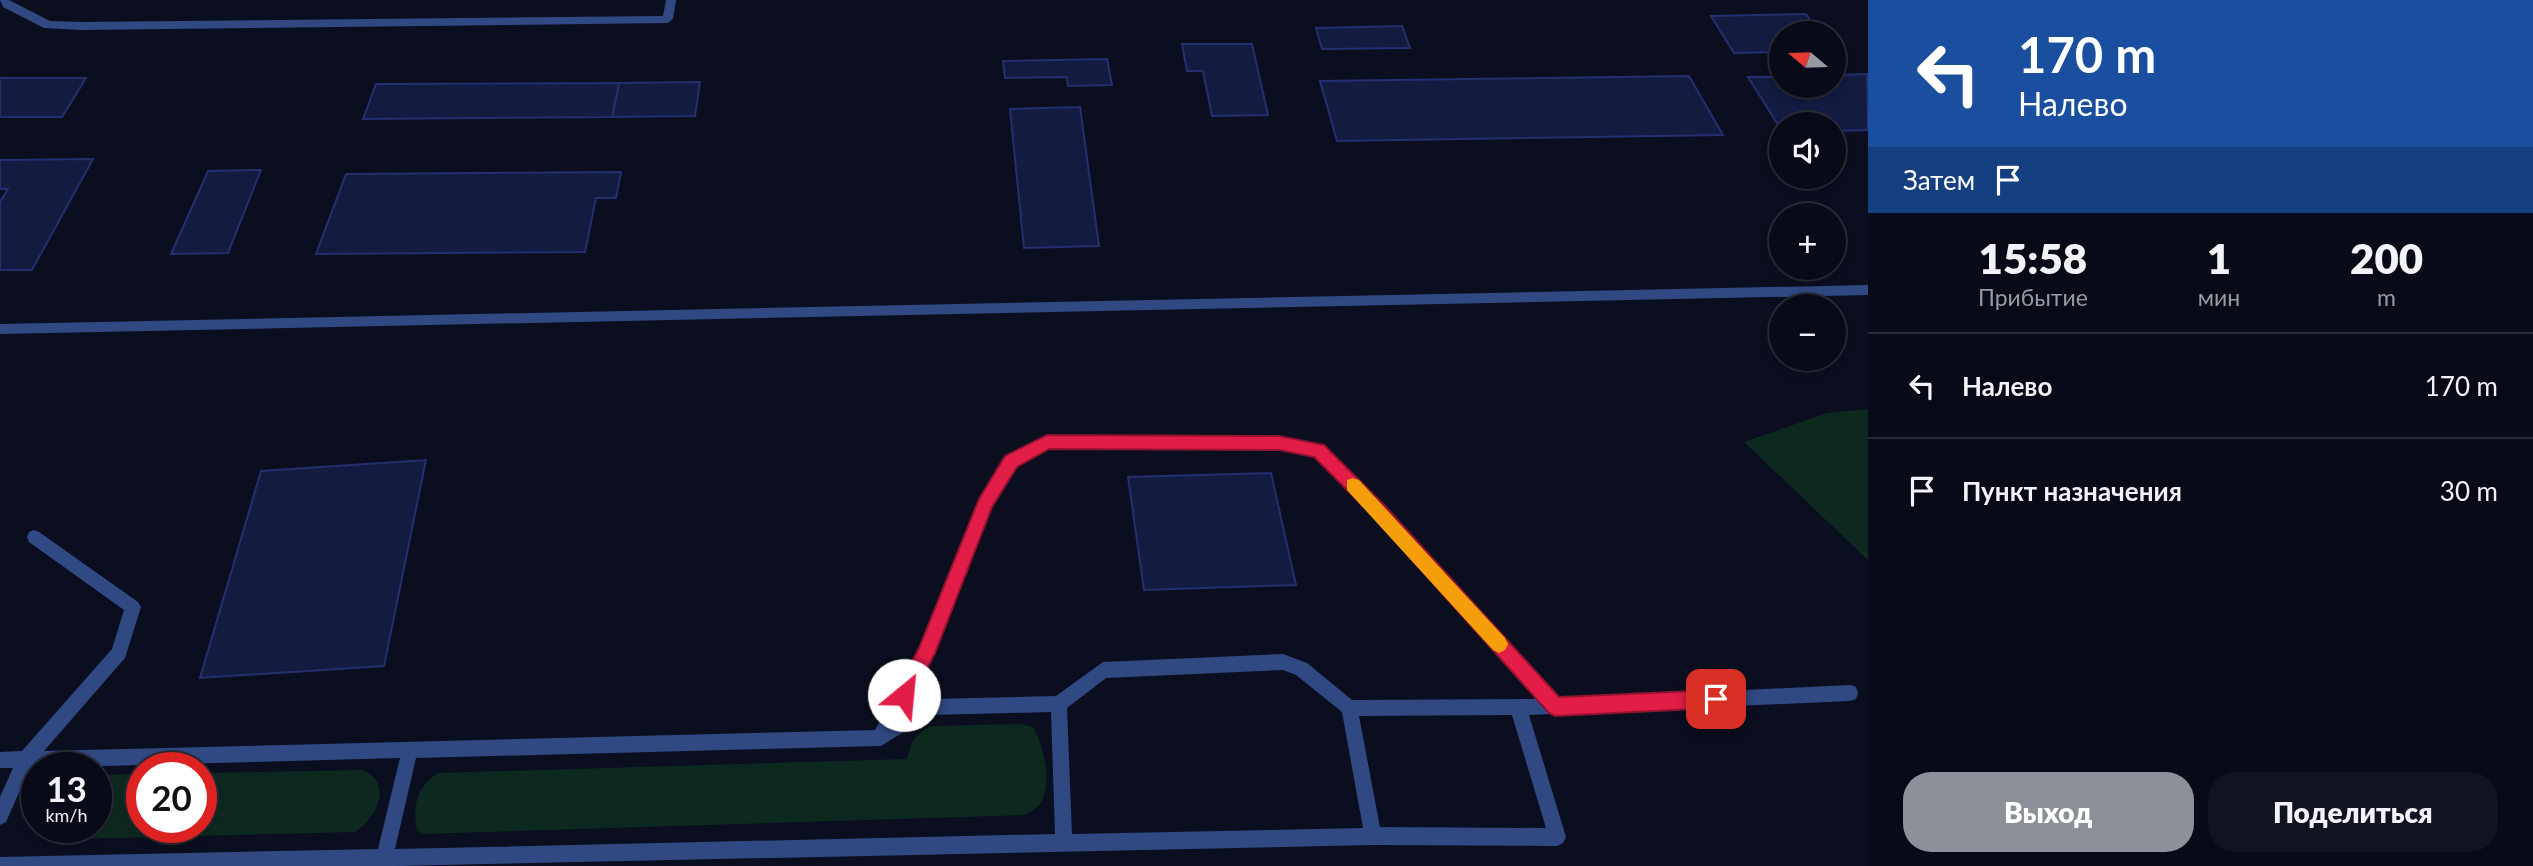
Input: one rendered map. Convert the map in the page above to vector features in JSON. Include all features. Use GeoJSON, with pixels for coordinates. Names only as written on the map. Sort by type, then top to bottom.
{"type":"FeatureCollection","features":[{"type":"Feature","properties":{"kind":"street"},"geometry":{"type":"LineString","coordinates":[[4,0],[7,5],[48,24],[81,26],[668,19],[671,0]]}},
{"type":"Feature","properties":{"kind":"street"},"geometry":{"type":"LineString","coordinates":[[0,329],[1868,290]]}},
{"type":"Feature","properties":{"kind":"street"},"geometry":{"type":"LineString","coordinates":[[881,737],[926,653],[985,504],[1011,461],[1047,442],[1279,443],[1319,450],[1379,511],[1555,707]]}},
{"type":"Feature","properties":{"kind":"street"},"geometry":{"type":"LineString","coordinates":[[32,752],[119,653],[133,607],[34,537]]}},
{"type":"Feature","properties":{"kind":"street"},"geometry":{"type":"LineString","coordinates":[[112,758],[881,737],[929,707],[1059,704],[1103,670],[1283,662],[1301,668],[1349,708],[1373,836]]}},
{"type":"Feature","properties":{"kind":"street"},"geometry":{"type":"LineString","coordinates":[[1349,708],[1555,707],[1850,693]]}},
{"type":"Feature","properties":{"kind":"street"},"geometry":{"type":"LineString","coordinates":[[1059,704],[1064,842]]}},
{"type":"Feature","properties":{"kind":"street"},"geometry":{"type":"LineString","coordinates":[[0,866],[1373,836],[1557,837],[1518,707]]}},
{"type":"Feature","properties":{"kind":"street"},"geometry":{"type":"LineString","coordinates":[[386,856],[410,750]]}},
{"type":"Feature","properties":{"kind":"street"},"geometry":{"type":"LineString","coordinates":[[0,760],[21,760]]}},
{"type":"Feature","properties":{"kind":"street"},"geometry":{"type":"LineString","coordinates":[[0,816],[21,769]]}},
{"type":"Feature","properties":{"kind":"green space"},"geometry":{"type":"Polygon","coordinates":[[[1868,409],[1868,560],[1744,442],[1827,413],[1868,409]]]}},
{"type":"Feature","properties":{"kind":"green space"},"geometry":{"type":"Polygon","coordinates":[[[1020,724],[1033,727],[1044,755],[1047,777],[1044,797],[1039,805],[1025,815],[422,834],[417,829],[415,813],[418,798],[425,784],[438,773],[907,759],[914,739],[930,726],[1020,724]]]}},
{"type":"Feature","properties":{"kind":"green space"},"geometry":{"type":"Polygon","coordinates":[[[363,770],[378,784],[379,801],[363,826],[355,832],[217,835],[217,773],[363,770]]]}},
{"type":"Feature","properties":{"kind":"green space"},"geometry":{"type":"Polygon","coordinates":[[[126,774],[126,838],[112,838],[112,775],[126,774]]]}},
{"type":"Feature","properties":{"kind":"building"},"geometry":{"type":"Polygon","coordinates":[[[1806,14],[1811,21],[1769,21],[1769,52],[1734,53],[1711,16],[1806,14]]]}},
{"type":"Feature","properties":{"kind":"building"},"geometry":{"type":"Polygon","coordinates":[[[1402,26],[1410,48],[1322,49],[1316,28],[1402,26]]]}},
{"type":"Feature","properties":{"kind":"building"},"geometry":{"type":"Polygon","coordinates":[[[1182,44],[1252,44],[1268,115],[1212,116],[1203,71],[1187,71],[1182,44]]]}},
{"type":"Feature","properties":{"kind":"building"},"geometry":{"type":"Polygon","coordinates":[[[1107,59],[1112,85],[1068,86],[1067,77],[1005,78],[1003,61],[1107,59]]]}},
{"type":"Feature","properties":{"kind":"building"},"geometry":{"type":"Polygon","coordinates":[[[1867,74],[1868,130],[1846,131],[1846,112],[1770,112],[1748,77],[1769,77],[1769,98],[1846,98],[1846,75],[1867,74]]]}},
{"type":"Feature","properties":{"kind":"building"},"geometry":{"type":"Polygon","coordinates":[[[1689,76],[1723,135],[1337,141],[1320,81],[1689,76]]]}},
{"type":"Feature","properties":{"kind":"building"},"geometry":{"type":"Polygon","coordinates":[[[0,78],[86,78],[62,117],[0,117],[0,78]]]}},
{"type":"Feature","properties":{"kind":"building"},"geometry":{"type":"Polygon","coordinates":[[[700,82],[695,116],[612,117],[619,83],[700,82]]]}},
{"type":"Feature","properties":{"kind":"building"},"geometry":{"type":"Polygon","coordinates":[[[619,83],[612,117],[363,119],[376,84],[619,83]]]}},
{"type":"Feature","properties":{"kind":"building"},"geometry":{"type":"Polygon","coordinates":[[[1080,107],[1099,246],[1024,248],[1010,109],[1080,107]]]}},
{"type":"Feature","properties":{"kind":"building"},"geometry":{"type":"Polygon","coordinates":[[[93,159],[32,270],[0,270],[0,202],[8,189],[0,189],[0,160],[93,159]]]}},
{"type":"Feature","properties":{"kind":"building"},"geometry":{"type":"Polygon","coordinates":[[[261,170],[228,253],[171,254],[208,171],[261,170]]]}},
{"type":"Feature","properties":{"kind":"building"},"geometry":{"type":"Polygon","coordinates":[[[621,172],[616,198],[596,198],[585,252],[316,254],[346,174],[621,172]]]}},
{"type":"Feature","properties":{"kind":"building"},"geometry":{"type":"Polygon","coordinates":[[[426,460],[384,666],[200,678],[261,471],[426,460]]]}},
{"type":"Feature","properties":{"kind":"building"},"geometry":{"type":"Polygon","coordinates":[[[1271,473],[1296,585],[1144,590],[1128,477],[1271,473]]]}},
{"type":"Feature","properties":{"kind":"slow traffic"},"geometry":{"type":"LineString","coordinates":[[1353,485],[1499,644]]}},
{"type":"Feature","properties":{"kind":"route"},"geometry":{"type":"LineString","coordinates":[[904,695],[926,653],[985,504],[1011,461],[1047,442],[1279,443],[1319,450],[1379,511],[1555,707],[1716,699]]}}]}
